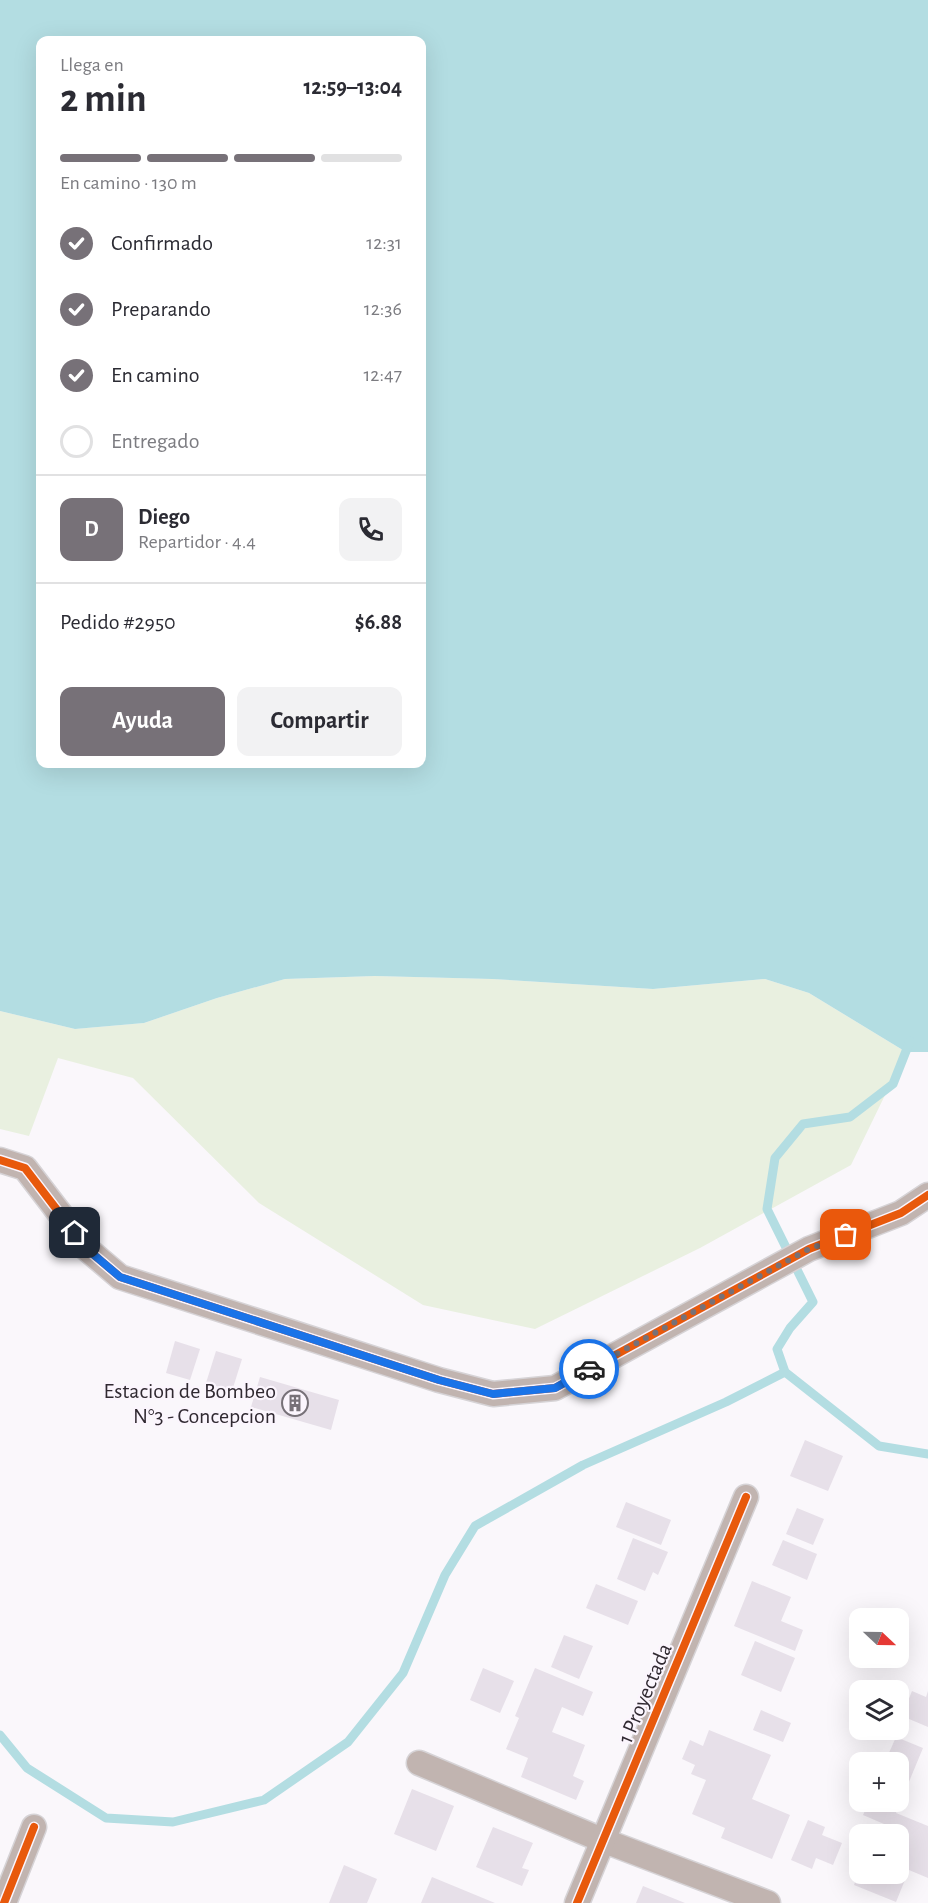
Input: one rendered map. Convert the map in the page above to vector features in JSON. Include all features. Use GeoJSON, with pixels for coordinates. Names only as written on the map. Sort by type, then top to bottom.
{"type":"FeatureCollection","features":[{"type":"Feature","properties":{"kind":"street"},"geometry":{"type":"LineString","coordinates":[[0,1160],[25,1168],[87,1249],[120,1277],[439,1380],[493,1394],[555,1388],[809,1249],[902,1213],[928,1195]]}},
{"type":"Feature","properties":{"kind":"street"},"geometry":{"type":"LineString","coordinates":[[902,1213],[928,1218]]}},
{"type":"Feature","properties":{"kind":"street","name":"1 Proyectada"},"geometry":{"type":"LineString","coordinates":[[576,1903],[746,1497]]}},
{"type":"Feature","properties":{"kind":"street"},"geometry":{"type":"LineString","coordinates":[[419,1763],[602,1840],[768,1903]]}},
{"type":"Feature","properties":{"kind":"street"},"geometry":{"type":"LineString","coordinates":[[4,1903],[34,1827]]}},
{"type":"Feature","properties":{"kind":"green space"},"geometry":{"type":"Polygon","coordinates":[[[375,976],[492,979],[653,989],[765,979],[809,993],[906,1052],[851,1165],[700,1248],[535,1329],[423,1305],[259,1203],[133,1078],[58,1058],[29,1136],[0,1129],[0,1011],[75,1029],[144,1023],[217,998],[285,979],[375,976]]]}},
{"type":"Feature","properties":{"kind":"water"},"geometry":{"type":"Polygon","coordinates":[[[0,0],[928,0],[928,1052],[906,1052],[809,993],[765,979],[653,989],[492,979],[375,976],[285,979],[217,998],[144,1023],[75,1029],[0,1011],[0,0]]]}},
{"type":"Feature","properties":{"kind":"building"},"geometry":{"type":"Polygon","coordinates":[[[175,1341],[200,1349],[190,1380],[166,1373],[175,1341]]]}},
{"type":"Feature","properties":{"kind":"building"},"geometry":{"type":"Polygon","coordinates":[[[216,1351],[242,1359],[232,1391],[206,1383],[216,1351]]]}},
{"type":"Feature","properties":{"kind":"building","name":"Estacion de Bombeo N°3 - Concepcion"},"geometry":{"type":"Polygon","coordinates":[[[260,1377],[339,1400],[331,1430],[251,1407],[260,1377]]]}},
{"type":"Feature","properties":{"kind":"building"},"geometry":{"type":"Polygon","coordinates":[[[805,1440],[843,1456],[828,1491],[790,1476],[805,1440]]]}},
{"type":"Feature","properties":{"kind":"building"},"geometry":{"type":"Polygon","coordinates":[[[626,1502],[671,1520],[661,1545],[616,1527],[626,1502]]]}},
{"type":"Feature","properties":{"kind":"building"},"geometry":{"type":"Polygon","coordinates":[[[797,1508],[824,1519],[813,1545],[786,1534],[797,1508]]]}},
{"type":"Feature","properties":{"kind":"building"},"geometry":{"type":"Polygon","coordinates":[[[633,1538],[668,1552],[658,1575],[653,1572],[645,1591],[617,1579],[633,1538]]]}},
{"type":"Feature","properties":{"kind":"building"},"geometry":{"type":"Polygon","coordinates":[[[783,1540],[817,1554],[807,1580],[772,1565],[783,1540]]]}},
{"type":"Feature","properties":{"kind":"building"},"geometry":{"type":"Polygon","coordinates":[[[752,1581],[791,1597],[781,1621],[803,1630],[795,1651],[734,1626],[752,1581]]]}},
{"type":"Feature","properties":{"kind":"building"},"geometry":{"type":"Polygon","coordinates":[[[596,1584],[638,1601],[628,1625],[586,1608],[596,1584]]]}},
{"type":"Feature","properties":{"kind":"building"},"geometry":{"type":"Polygon","coordinates":[[[564,1635],[593,1646],[579,1679],[551,1667],[564,1635]]]}},
{"type":"Feature","properties":{"kind":"building"},"geometry":{"type":"Polygon","coordinates":[[[755,1641],[795,1658],[781,1692],[741,1675],[755,1641]]]}},
{"type":"Feature","properties":{"kind":"building"},"geometry":{"type":"Polygon","coordinates":[[[483,1668],[514,1681],[500,1713],[470,1700],[483,1668]]]}},
{"type":"Feature","properties":{"kind":"building"},"geometry":{"type":"Polygon","coordinates":[[[535,1668],[593,1692],[583,1716],[562,1707],[552,1732],[585,1745],[573,1776],[584,1781],[576,1800],[521,1777],[528,1758],[506,1749],[519,1718],[515,1716],[535,1668]]]}},
{"type":"Feature","properties":{"kind":"building"},"geometry":{"type":"Polygon","coordinates":[[[912,1691],[926,1697],[928,1691],[928,1727],[909,1719],[909,1698],[912,1691]]]}},
{"type":"Feature","properties":{"kind":"building"},"geometry":{"type":"Polygon","coordinates":[[[761,1710],[791,1723],[783,1742],[753,1730],[761,1710]]]}},
{"type":"Feature","properties":{"kind":"building"},"geometry":{"type":"Polygon","coordinates":[[[709,1730],[771,1755],[752,1799],[790,1815],[772,1859],[721,1838],[725,1828],[692,1814],[706,1780],[691,1774],[695,1765],[682,1759],[690,1740],[703,1746],[709,1730]]]}},
{"type":"Feature","properties":{"kind":"building"},"geometry":{"type":"Polygon","coordinates":[[[895,1740],[903,1740],[923,1748],[909,1782],[909,1752],[889,1752],[895,1740]]]}},
{"type":"Feature","properties":{"kind":"building"},"geometry":{"type":"Polygon","coordinates":[[[412,1789],[454,1806],[436,1851],[394,1834],[412,1789]]]}},
{"type":"Feature","properties":{"kind":"building"},"geometry":{"type":"Polygon","coordinates":[[[864,1812],[896,1812],[928,1826],[928,1878],[909,1870],[909,1824],[884,1824],[863,1815],[864,1812]]]}},
{"type":"Feature","properties":{"kind":"building"},"geometry":{"type":"Polygon","coordinates":[[[808,1820],[825,1827],[822,1835],[842,1843],[833,1865],[816,1858],[812,1869],[791,1860],[808,1820]]]}},
{"type":"Feature","properties":{"kind":"building"},"geometry":{"type":"Polygon","coordinates":[[[493,1827],[533,1843],[522,1868],[529,1870],[522,1886],[476,1867],[493,1827]]]}},
{"type":"Feature","properties":{"kind":"building"},"geometry":{"type":"Polygon","coordinates":[[[344,1865],[377,1879],[367,1903],[329,1903],[344,1865]]]}},
{"type":"Feature","properties":{"kind":"building"},"geometry":{"type":"Polygon","coordinates":[[[432,1877],[495,1903],[421,1903],[432,1877]]]}},
{"type":"Feature","properties":{"kind":"building"},"geometry":{"type":"Polygon","coordinates":[[[854,1884],[903,1884],[896,1902],[854,1884]]]}},
{"type":"Feature","properties":{"kind":"building"},"geometry":{"type":"Polygon","coordinates":[[[643,1886],[685,1903],[636,1903],[643,1886]]]}},
{"type":"Feature","properties":{"kind":"waterway"},"geometry":{"type":"LineString","coordinates":[[910,1041],[893,1084],[850,1117],[803,1124],[775,1158],[767,1209],[813,1302],[790,1328],[777,1349],[785,1372],[879,1446],[928,1454]]}},
{"type":"Feature","properties":{"kind":"waterway"},"geometry":{"type":"LineString","coordinates":[[0,1735],[27,1768],[106,1818],[173,1822],[264,1800],[348,1742],[403,1673],[445,1575],[475,1526],[583,1465],[726,1402],[785,1372]]}},
{"type":"Feature","properties":{"kind":"cycle path"},"geometry":{"type":"LineString","coordinates":[[0,1160],[25,1168],[87,1249],[120,1277],[439,1380],[493,1394],[555,1388],[809,1249],[901,1213],[928,1195]]}},
{"type":"Feature","properties":{"kind":"cycle path"},"geometry":{"type":"LineString","coordinates":[[577,1903],[746,1497]]}},
{"type":"Feature","properties":{"kind":"cycle path"},"geometry":{"type":"LineString","coordinates":[[4,1903],[34,1827]]}},
{"type":"Feature","properties":{"kind":"way so far"},"geometry":{"type":"LineString","coordinates":[[589,1369],[809,1249],[846,1235]]}},
{"type":"Feature","properties":{"kind":"place","name":"Estacion de Bombeo N°3 - Concepcion"},"geometry":{"type":"Point","coordinates":[295,1403]}},
{"type":"Feature","properties":{"kind":"route"},"geometry":{"type":"LineString","coordinates":[[75,1233],[87,1249],[120,1277],[439,1380],[493,1394],[555,1388],[589,1369]]}}]}
